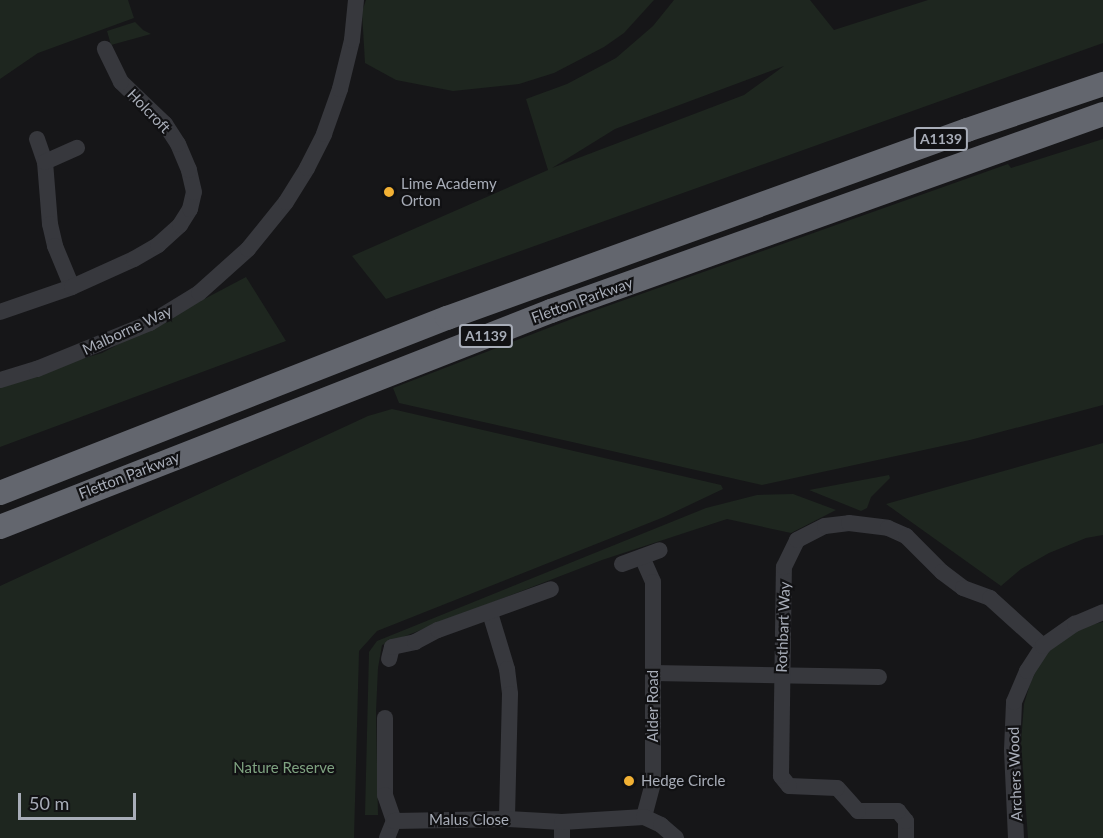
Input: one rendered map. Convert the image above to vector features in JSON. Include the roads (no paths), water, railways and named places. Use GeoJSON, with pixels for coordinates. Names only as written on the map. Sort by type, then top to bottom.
{"type":"FeatureCollection","features":[{"type":"Feature","properties":{"kind":"highway","name":"Fletton Parkway"},"geometry":{"type":"LineString","coordinates":[[0,493],[531,287],[1103,84]]}},
{"type":"Feature","properties":{"kind":"highway","name":"Fletton Parkway"},"geometry":{"type":"LineString","coordinates":[[0,527],[551,311],[1103,114]]}},
{"type":"Feature","properties":{"kind":"highway"},"geometry":{"type":"LineString","coordinates":[[0,482],[154,432]]}},
{"type":"Feature","properties":{"kind":"highway"},"geometry":{"type":"LineString","coordinates":[[0,535],[62,501]]}},
{"type":"Feature","properties":{"kind":"street","name":"Malborne Way"},"geometry":{"type":"LineString","coordinates":[[0,380],[37,369],[140,327],[199,293],[248,249],[286,202],[307,168],[340,89],[352,40],[356,0]]}},
{"type":"Feature","properties":{"kind":"street","name":"Holcroft"},"geometry":{"type":"LineString","coordinates":[[0,312],[72,287],[158,245],[180,225],[190,209],[194,192],[189,170],[178,144],[165,124],[121,82],[105,49]]}},
{"type":"Feature","properties":{"kind":"street"},"geometry":{"type":"LineString","coordinates":[[37,140],[45,162],[50,224],[72,287]]}},
{"type":"Feature","properties":{"kind":"street"},"geometry":{"type":"LineString","coordinates":[[45,162],[77,148]]}},
{"type":"Feature","properties":{"kind":"street","name":"Rothbart Way"},"geometry":{"type":"LineString","coordinates":[[906,838],[906,821],[898,812],[858,811],[837,788],[789,786],[781,776],[784,567],[797,540],[825,526],[849,523],[888,528],[906,536],[942,572],[963,588],[990,598],[1043,646]]}},
{"type":"Feature","properties":{"kind":"street"},"geometry":{"type":"LineString","coordinates":[[622,564],[660,550]]}},
{"type":"Feature","properties":{"kind":"street","name":"Alder Road"},"geometry":{"type":"LineString","coordinates":[[642,557],[653,582],[652,783],[644,817]]}},
{"type":"Feature","properties":{"kind":"street"},"geometry":{"type":"LineString","coordinates":[[389,658],[392,647],[415,642],[438,630],[551,589]]}},
{"type":"Feature","properties":{"kind":"street"},"geometry":{"type":"LineString","coordinates":[[1043,646],[1075,624],[1103,612]]}},
{"type":"Feature","properties":{"kind":"street"},"geometry":{"type":"LineString","coordinates":[[490,613],[507,669],[510,694],[507,819]]}},
{"type":"Feature","properties":{"kind":"street","name":"Archers Wood"},"geometry":{"type":"LineString","coordinates":[[1016,838],[1012,750],[1014,702],[1027,671],[1043,646]]}},
{"type":"Feature","properties":{"kind":"street"},"geometry":{"type":"LineString","coordinates":[[653,673],[879,677]]}},
{"type":"Feature","properties":{"kind":"street"},"geometry":{"type":"LineString","coordinates":[[385,718],[385,795],[394,821],[387,838]]}},
{"type":"Feature","properties":{"kind":"street"},"geometry":{"type":"LineString","coordinates":[[644,817],[661,825],[676,838]]}},
{"type":"Feature","properties":{"kind":"street","name":"Malus Close"},"geometry":{"type":"LineString","coordinates":[[394,821],[507,819],[562,830],[644,817]]}},
{"type":"Feature","properties":{"kind":"place","name":"Lime Academy Orton"},"geometry":{"type":"Point","coordinates":[389,192]}},
{"type":"Feature","properties":{"kind":"place","name":"Hedge Circle"},"geometry":{"type":"Point","coordinates":[629,781]}},
{"type":"Feature","properties":{"kind":"park label","name":"Nature Reserve"},"geometry":{"type":"Point","coordinates":[284,768]}}]}
